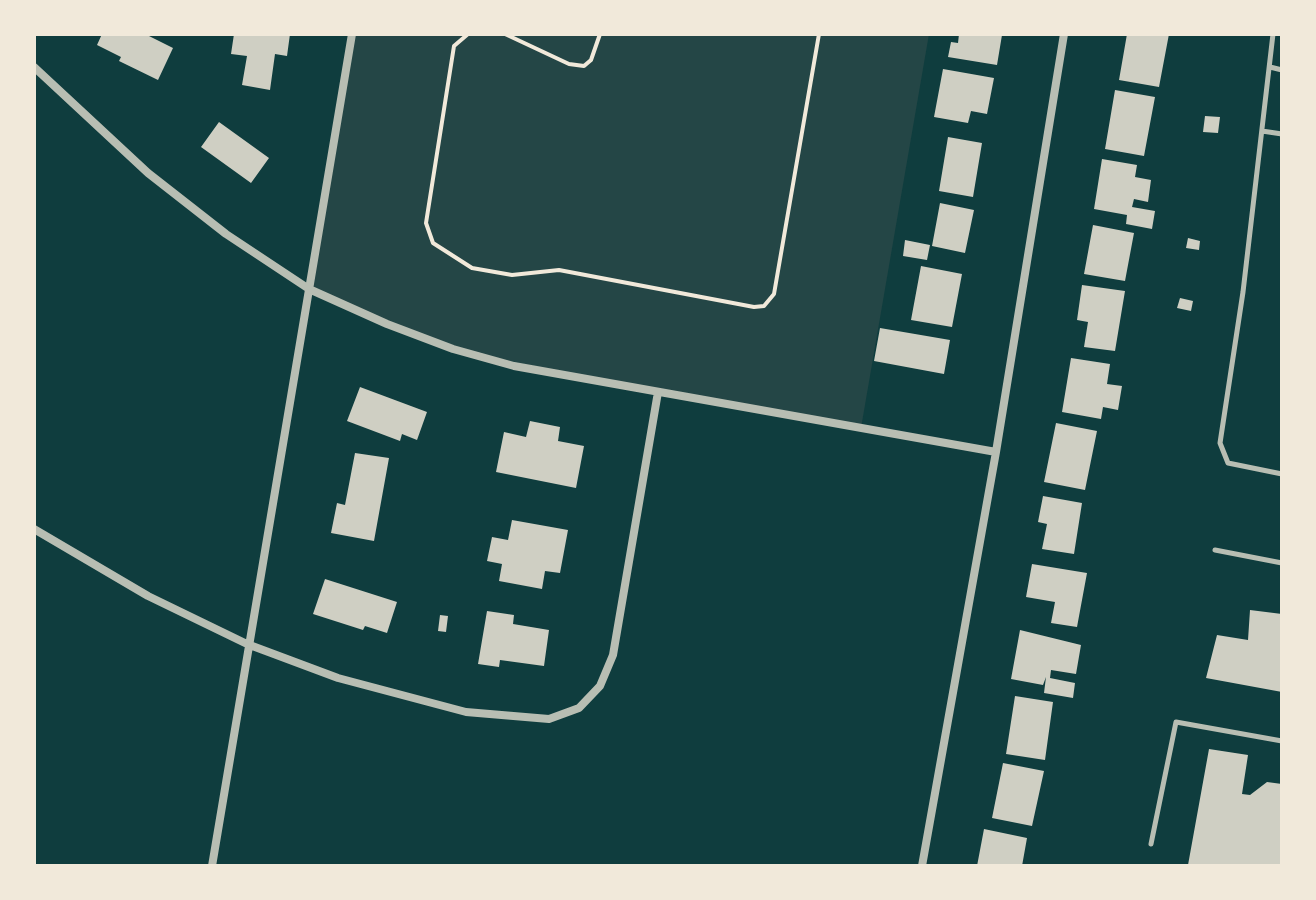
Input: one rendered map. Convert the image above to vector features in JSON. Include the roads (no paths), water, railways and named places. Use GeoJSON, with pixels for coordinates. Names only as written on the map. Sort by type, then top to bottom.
{"type":"FeatureCollection","features":[{"type":"Feature","properties":{"kind":"street"},"geometry":{"type":"LineString","coordinates":[[212,866],[352,34]]}},
{"type":"Feature","properties":{"kind":"street"},"geometry":{"type":"LineString","coordinates":[[922,866],[996,452],[1064,34]]}},
{"type":"Feature","properties":{"kind":"street"},"geometry":{"type":"LineString","coordinates":[[34,67],[148,173],[226,234],[309,289],[453,349],[514,366],[996,452]]}},
{"type":"Feature","properties":{"kind":"street"},"geometry":{"type":"LineString","coordinates":[[34,529],[148,596],[247,644],[338,678],[466,712],[549,719],[579,708],[600,686],[613,655],[658,392]]}},
{"type":"Feature","properties":{"kind":"lane"},"geometry":{"type":"LineString","coordinates":[[1273,34],[1220,443],[1228,463],[1282,474]]}},
{"type":"Feature","properties":{"kind":"lane"},"geometry":{"type":"LineString","coordinates":[[1270,67],[1282,70]]}},
{"type":"Feature","properties":{"kind":"lane"},"geometry":{"type":"LineString","coordinates":[[1262,131],[1282,134]]}},
{"type":"Feature","properties":{"kind":"lane"},"geometry":{"type":"LineString","coordinates":[[1215,550],[1282,563]]}},
{"type":"Feature","properties":{"kind":"lane"},"geometry":{"type":"LineString","coordinates":[[1151,844],[1176,722],[1282,741]]}}]}
